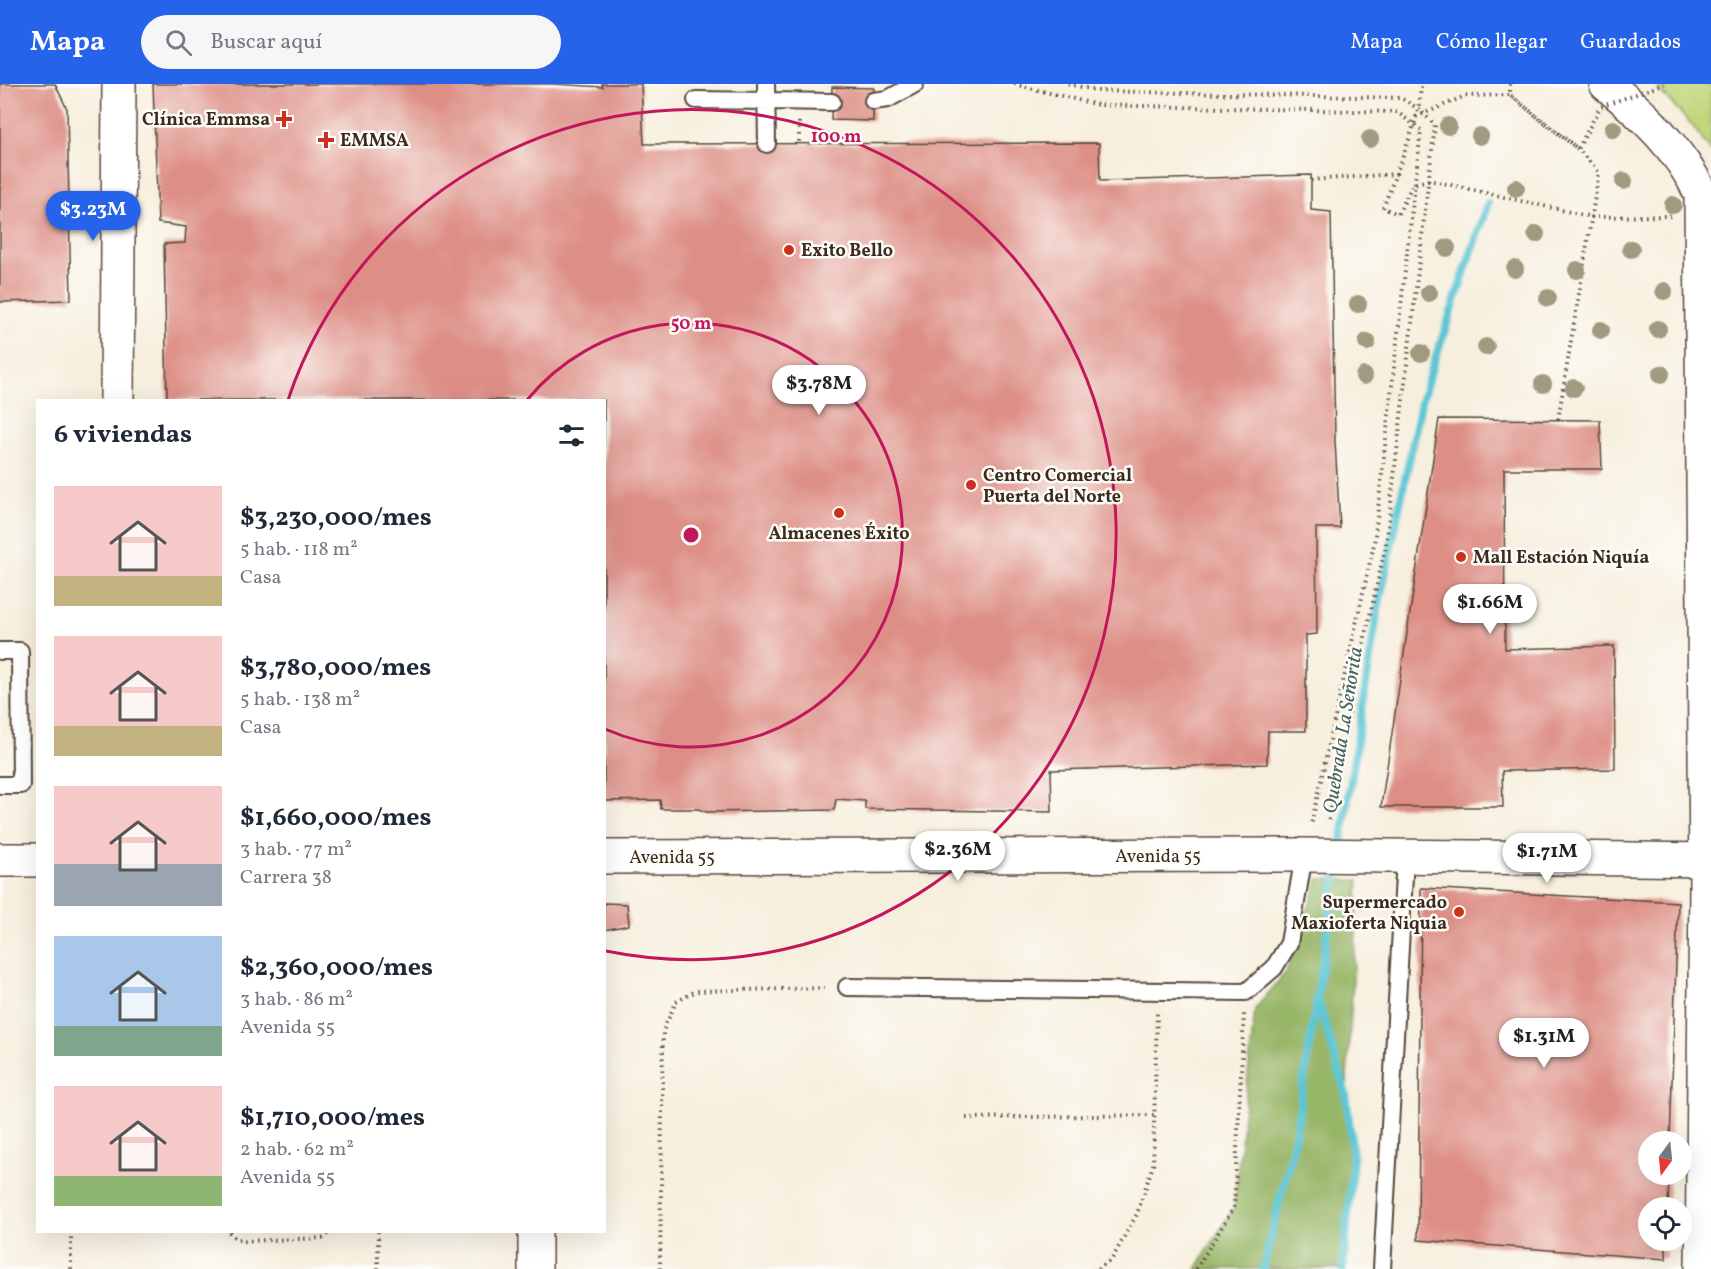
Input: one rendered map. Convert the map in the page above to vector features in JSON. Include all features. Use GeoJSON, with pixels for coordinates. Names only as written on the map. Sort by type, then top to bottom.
{"type":"FeatureCollection","features":[{"type":"Feature","properties":{"kind":"street"},"geometry":{"type":"LineString","coordinates":[[117,399],[119,84]]}},
{"type":"Feature","properties":{"kind":"street"},"geometry":{"type":"LineString","coordinates":[[1606,84],[1673,147],[1693,176],[1705,201],[1708,860],[1702,1269]]}},
{"type":"Feature","properties":{"kind":"street","name":"Avenida 55"},"geometry":{"type":"LineString","coordinates":[[606,857],[1315,847],[1394,857],[1708,860]]}},
{"type":"Feature","properties":{"kind":"street"},"geometry":{"type":"LineString","coordinates":[[0,860],[36,860]]}},
{"type":"Feature","properties":{"kind":"street"},"geometry":{"type":"LineString","coordinates":[[535,1233],[535,1269]]}},
{"type":"Feature","properties":{"kind":"lane"},"geometry":{"type":"LineString","coordinates":[[873,102],[888,99],[915,84]]}},
{"type":"Feature","properties":{"kind":"lane"},"geometry":{"type":"LineString","coordinates":[[766,92],[767,144]]}},
{"type":"Feature","properties":{"kind":"lane"},"geometry":{"type":"LineString","coordinates":[[696,100],[766,92],[832,102]]}},
{"type":"Feature","properties":{"kind":"lane"},"geometry":{"type":"LineString","coordinates":[[0,651],[20,651],[21,774],[21,785],[0,785]]}},
{"type":"Feature","properties":{"kind":"lane"},"geometry":{"type":"LineString","coordinates":[[847,987],[1246,992],[1275,968],[1289,943],[1315,847]]}},
{"type":"Feature","properties":{"kind":"lane"},"geometry":{"type":"LineString","coordinates":[[1382,1269],[1394,857]]}},
{"type":"Feature","properties":{"kind":"path"},"geometry":{"type":"LineString","coordinates":[[1014,84],[1098,105],[1397,111],[1421,130],[1413,184],[1374,544],[1315,847]]}},
{"type":"Feature","properties":{"kind":"path"},"geometry":{"type":"LineString","coordinates":[[1068,84],[1099,90],[1401,98],[1420,110],[1435,125],[1386,545],[1315,847]]}},
{"type":"Feature","properties":{"kind":"path"},"geometry":{"type":"LineString","coordinates":[[1421,84],[1416,117],[1383,208],[1398,214],[1413,184],[1429,180],[1592,217],[1705,201]]}},
{"type":"Feature","properties":{"kind":"path"},"geometry":{"type":"LineString","coordinates":[[1510,84],[1510,95]]}},
{"type":"Feature","properties":{"kind":"path"},"geometry":{"type":"LineString","coordinates":[[1578,149],[1599,107],[1664,84]]}},
{"type":"Feature","properties":{"kind":"path"},"geometry":{"type":"LineString","coordinates":[[1416,117],[1465,96],[1510,95],[1578,149],[1599,172],[1558,420]]}},
{"type":"Feature","properties":{"kind":"path"},"geometry":{"type":"LineString","coordinates":[[1311,180],[1396,174]]}},
{"type":"Feature","properties":{"kind":"path"},"geometry":{"type":"LineString","coordinates":[[660,1269],[663,1031],[676,1002],[696,991],[847,987]]}},
{"type":"Feature","properties":{"kind":"path"},"geometry":{"type":"LineString","coordinates":[[1098,1269],[1112,1259],[1137,1214],[1153,1165],[1158,991]]}},
{"type":"Feature","properties":{"kind":"path"},"geometry":{"type":"LineString","coordinates":[[1196,1269],[1234,1207],[1246,992]]}},
{"type":"Feature","properties":{"kind":"path"},"geometry":{"type":"LineString","coordinates":[[966,1118],[1155,1115]]}},
{"type":"Feature","properties":{"kind":"path"},"geometry":{"type":"LineString","coordinates":[[71,1233],[71,1269]]}},
{"type":"Feature","properties":{"kind":"path"},"geometry":{"type":"LineString","coordinates":[[230,1233],[235,1238],[245,1241],[323,1238],[330,1233]]}},
{"type":"Feature","properties":{"kind":"path"},"geometry":{"type":"LineString","coordinates":[[378,1233],[378,1269]]}},
{"type":"Feature","properties":{"kind":"green space"},"geometry":{"type":"Polygon","coordinates":[[[1672,84],[1711,84],[1711,152],[1692,125],[1658,89],[1672,84]]]}},
{"type":"Feature","properties":{"kind":"green space"},"geometry":{"type":"Polygon","coordinates":[[[1319,879],[1359,880],[1346,1095],[1353,1157],[1343,1269],[1196,1269],[1234,1207],[1255,1009],[1286,972],[1319,879]]]}},
{"type":"Feature","properties":{"kind":"building"},"geometry":{"type":"Polygon","coordinates":[[[0,84],[55,84],[67,109],[71,300],[0,302],[0,84]]]}},
{"type":"Feature","properties":{"kind":"building","name":"Centro Comercial Puerta del Norte"},"geometry":{"type":"Polygon","coordinates":[[[153,84],[552,84],[603,87],[602,84],[641,84],[644,144],[1099,143],[1100,181],[1311,175],[1311,210],[1331,212],[1335,442],[1340,528],[1316,528],[1317,634],[1306,635],[1306,731],[1268,731],[1267,764],[1051,770],[1052,812],[865,809],[865,801],[836,799],[834,810],[707,812],[698,809],[661,809],[660,800],[606,801],[606,399],[167,399],[164,244],[185,243],[186,227],[158,223],[153,84]]]}},
{"type":"Feature","properties":{"kind":"building"},"geometry":{"type":"Polygon","coordinates":[[[832,87],[874,88],[873,121],[831,120],[832,87]]]}},
{"type":"Feature","properties":{"kind":"building","name":"Mall Estación Niquía"},"geometry":{"type":"Polygon","coordinates":[[[1439,419],[1600,420],[1602,469],[1504,469],[1505,649],[1614,646],[1615,769],[1502,771],[1503,807],[1381,807],[1439,419]]]}},
{"type":"Feature","properties":{"kind":"building"},"geometry":{"type":"Polygon","coordinates":[[[1421,888],[1678,902],[1670,1131],[1638,1131],[1638,1185],[1669,1185],[1668,1197],[1638,1197],[1638,1251],[1666,1251],[1666,1259],[1418,1240],[1421,888]]]}},
{"type":"Feature","properties":{"kind":"building"},"geometry":{"type":"Polygon","coordinates":[[[606,903],[627,904],[629,925],[606,930],[606,903]]]}},
{"type":"Feature","properties":{"kind":"waterway","name":"Quebrada La Señorita"},"geometry":{"type":"LineString","coordinates":[[1340,850],[1377,614],[1422,398],[1488,203]]}},
{"type":"Feature","properties":{"kind":"waterway","name":"Quebrada La Señorita"},"geometry":{"type":"LineString","coordinates":[[1263,1269],[1295,1137],[1338,863]]}},
{"type":"Feature","properties":{"kind":"waterway"},"geometry":{"type":"LineString","coordinates":[[1318,1001],[1346,1095],[1353,1157],[1343,1269]]}},
{"type":"Feature","properties":{"kind":"place","name":"Clínica Emmsa"},"geometry":{"type":"Point","coordinates":[284,119]}},
{"type":"Feature","properties":{"kind":"place","name":"EMMSA"},"geometry":{"type":"Point","coordinates":[326,140]}},
{"type":"Feature","properties":{"kind":"place","name":"Exito Bello"},"geometry":{"type":"Point","coordinates":[789,250]}},
{"type":"Feature","properties":{"kind":"place","name":"Centro Comercial Puerta del Norte"},"geometry":{"type":"Point","coordinates":[971,485]}},
{"type":"Feature","properties":{"kind":"place","name":"Almacenes Éxito"},"geometry":{"type":"Point","coordinates":[839,513]}},
{"type":"Feature","properties":{"kind":"place","name":"Mall Estación Niquía"},"geometry":{"type":"Point","coordinates":[1461,557]}},
{"type":"Feature","properties":{"kind":"place","name":"Supermercado Maxioferta Niquia"},"geometry":{"type":"Point","coordinates":[1459,912]}}]}
